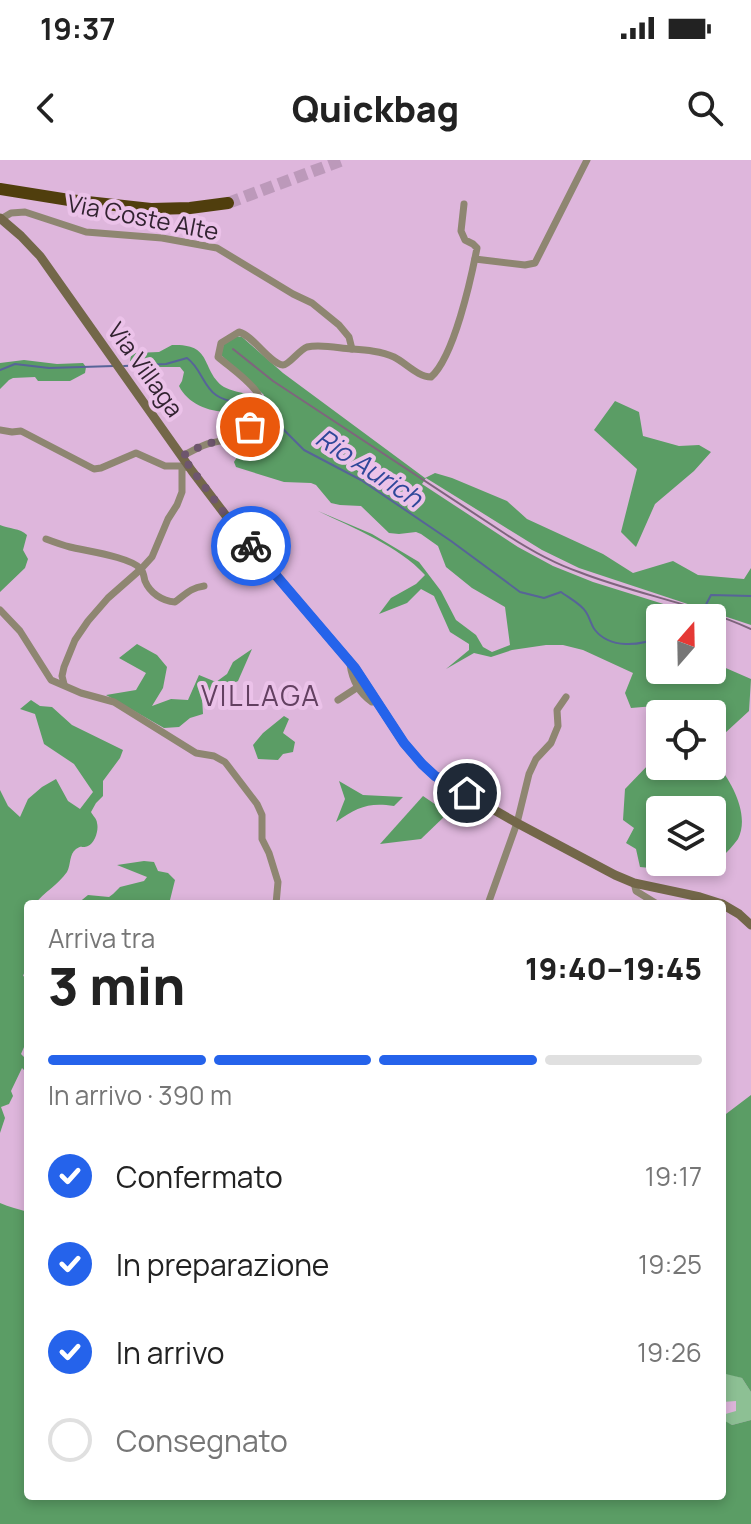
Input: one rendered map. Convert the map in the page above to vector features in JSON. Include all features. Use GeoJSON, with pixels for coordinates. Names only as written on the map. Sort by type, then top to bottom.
{"type":"FeatureCollection","features":[{"type":"Feature","properties":{"kind":"highway"},"geometry":{"type":"LineString","coordinates":[[0,189],[151,209],[228,203]]}},
{"type":"Feature","properties":{"kind":"street"},"geometry":{"type":"LineString","coordinates":[[475,259],[525,265],[535,263],[587,160]]}},
{"type":"Feature","properties":{"kind":"street"},"geometry":{"type":"LineString","coordinates":[[0,430],[21,431],[94,469],[136,453],[165,466],[185,464],[209,443],[246,434],[257,413],[259,395],[218,357],[221,343],[239,332],[249,335],[282,365],[305,348],[316,346],[388,355],[425,377],[431,377],[440,366],[450,343],[469,290],[475,259],[477,248],[465,240],[461,231],[464,204]]}},
{"type":"Feature","properties":{"kind":"street","name":"Via Coste Alte"},"geometry":{"type":"LineString","coordinates":[[0,219],[11,213],[25,212],[86,232],[162,238],[217,248],[312,303],[339,325],[349,337],[352,349]]}},
{"type":"Feature","properties":{"kind":"street","name":"Via Villaga"},"geometry":{"type":"LineString","coordinates":[[0,219],[40,256],[185,464],[349,662],[404,743],[428,770],[517,823],[634,883],[709,900]]}},
{"type":"Feature","properties":{"kind":"street"},"geometry":{"type":"LineString","coordinates":[[185,464],[182,492],[152,557],[88,621],[75,640],[62,681],[81,693],[114,702],[196,753],[214,756],[225,762],[262,815],[262,839],[278,882],[276,900]]}},
{"type":"Feature","properties":{"kind":"street"},"geometry":{"type":"LineString","coordinates":[[46,539],[116,557],[141,569],[150,589],[168,601],[175,602],[187,591],[204,586]]}},
{"type":"Feature","properties":{"kind":"street"},"geometry":{"type":"LineString","coordinates":[[0,610],[20,631],[51,680],[64,684]]}},
{"type":"Feature","properties":{"kind":"street"},"geometry":{"type":"LineString","coordinates":[[349,662],[358,687],[366,698],[377,701]]}},
{"type":"Feature","properties":{"kind":"street"},"geometry":{"type":"LineString","coordinates":[[338,700],[358,687]]}},
{"type":"Feature","properties":{"kind":"street"},"geometry":{"type":"LineString","coordinates":[[489,900],[517,823],[529,774],[536,759],[551,743],[558,726],[557,710],[566,697]]}},
{"type":"Feature","properties":{"kind":"street"},"geometry":{"type":"LineString","coordinates":[[634,883],[636,891],[651,900]]}},
{"type":"Feature","properties":{"kind":"street"},"geometry":{"type":"LineString","coordinates":[[726,906],[751,925]]}},
{"type":"Feature","properties":{"kind":"green space"},"geometry":{"type":"Polygon","coordinates":[[[234,336],[242,337],[283,373],[425,478],[435,473],[507,501],[527,519],[603,554],[633,573],[673,561],[698,575],[744,579],[751,568],[751,625],[726,617],[726,604],[688,604],[579,568],[542,550],[426,478],[422,484],[518,547],[553,566],[663,604],[646,604],[646,684],[726,684],[726,668],[751,679],[749,711],[726,732],[726,700],[646,700],[646,707],[631,708],[625,693],[633,673],[583,650],[563,645],[512,650],[491,657],[474,653],[446,669],[469,650],[469,644],[450,632],[434,596],[421,589],[407,603],[379,614],[391,598],[416,584],[425,575],[389,546],[318,511],[372,534],[419,562],[441,591],[456,620],[492,652],[510,645],[505,607],[472,588],[446,567],[438,546],[421,534],[389,533],[361,506],[331,503],[311,483],[284,482],[236,467],[234,462],[252,430],[264,395],[221,355],[224,343],[234,336]]]}},
{"type":"Feature","properties":{"kind":"green space"},"geometry":{"type":"Polygon","coordinates":[[[172,345],[194,348],[201,353],[224,387],[249,395],[251,399],[247,409],[228,412],[208,409],[184,394],[179,386],[184,372],[180,367],[137,367],[130,361],[135,353],[159,352],[172,345]]]}},
{"type":"Feature","properties":{"kind":"green space"},"geometry":{"type":"Polygon","coordinates":[[[24,360],[83,363],[86,367],[85,373],[70,381],[13,378],[0,389],[0,363],[24,360]]]}},
{"type":"Feature","properties":{"kind":"green space"},"geometry":{"type":"Polygon","coordinates":[[[615,401],[639,412],[643,436],[679,446],[699,445],[711,452],[655,504],[636,547],[621,532],[637,469],[594,430],[615,401]]]}},
{"type":"Feature","properties":{"kind":"green space"},"geometry":{"type":"Polygon","coordinates":[[[0,525],[27,535],[23,550],[28,559],[25,568],[0,592],[0,525]]]}},
{"type":"Feature","properties":{"kind":"green space"},"geometry":{"type":"Polygon","coordinates":[[[137,644],[157,655],[167,667],[163,688],[152,706],[171,699],[188,700],[199,675],[216,682],[227,674],[233,662],[252,649],[238,681],[202,698],[203,714],[190,718],[179,727],[164,728],[106,695],[136,690],[146,673],[119,658],[137,644]]]}},
{"type":"Feature","properties":{"kind":"green space"},"geometry":{"type":"Polygon","coordinates":[[[31,700],[40,706],[52,707],[72,725],[123,750],[103,781],[103,796],[91,812],[97,826],[94,839],[88,846],[74,851],[63,877],[39,900],[24,900],[24,1047],[21,1054],[24,1070],[22,1068],[11,1091],[13,1096],[9,1104],[1,1107],[5,1118],[0,1133],[0,790],[8,806],[20,817],[28,799],[56,779],[68,801],[80,809],[93,792],[74,764],[44,744],[35,714],[20,709],[31,700]]]}},
{"type":"Feature","properties":{"kind":"green space"},"geometry":{"type":"Polygon","coordinates":[[[284,716],[289,719],[283,733],[295,742],[293,752],[283,754],[278,760],[258,759],[253,745],[284,716]]]}},
{"type":"Feature","properties":{"kind":"green space"},"geometry":{"type":"Polygon","coordinates":[[[646,767],[646,780],[726,780],[726,777],[740,807],[742,818],[738,839],[726,852],[726,796],[646,796],[646,868],[640,867],[636,849],[626,843],[634,828],[623,820],[625,789],[646,767]]]}},
{"type":"Feature","properties":{"kind":"green space"},"geometry":{"type":"Polygon","coordinates":[[[339,781],[363,795],[403,797],[394,806],[364,807],[336,822],[345,799],[339,781]]]}},
{"type":"Feature","properties":{"kind":"green space"},"geometry":{"type":"Polygon","coordinates":[[[423,796],[448,813],[421,839],[380,844],[423,796]]]}},
{"type":"Feature","properties":{"kind":"green space"},"geometry":{"type":"Polygon","coordinates":[[[154,862],[158,871],[168,873],[175,880],[170,900],[82,900],[88,895],[109,897],[120,887],[144,881],[147,877],[117,865],[154,862]]]}},
{"type":"Feature","properties":{"kind":"green space"},"geometry":{"type":"Polygon","coordinates":[[[751,1095],[751,1392],[742,1378],[726,1374],[726,1114],[751,1095]]]}},
{"type":"Feature","properties":{"kind":"green space"},"geometry":{"type":"Polygon","coordinates":[[[0,1203],[24,1211],[24,1500],[726,1500],[726,1422],[732,1425],[751,1420],[751,1524],[0,1524],[0,1203]]]}},
{"type":"Feature","properties":{"kind":"green space"},"geometry":{"type":"Polygon","coordinates":[[[726,1373],[742,1378],[751,1392],[751,1420],[732,1425],[726,1422],[726,1414],[736,1411],[736,1401],[726,1402],[726,1373]]]}},
{"type":"Feature","properties":{"kind":"waterway","name":"Rio Aurich"},"geometry":{"type":"LineString","coordinates":[[124,366],[166,364],[187,358],[216,395],[255,407]]}},
{"type":"Feature","properties":{"kind":"waterway","name":"Rio Aurich"},"geometry":{"type":"LineString","coordinates":[[0,370],[15,364],[49,368],[114,366]]}},
{"type":"Feature","properties":{"kind":"waterway","name":"Rio Aurich"},"geometry":{"type":"LineString","coordinates":[[261,410],[304,450],[361,480],[520,592],[544,598],[561,592],[584,609],[601,636],[617,643],[646,641]]}},
{"type":"Feature","properties":{"kind":"waterway","name":"Rio Aurich"},"geometry":{"type":"LineString","coordinates":[[706,604],[711,595],[751,596]]}},
{"type":"Feature","properties":{"kind":"tunnel"},"geometry":{"type":"LineString","coordinates":[[228,203],[343,160]]}},
{"type":"Feature","properties":{"kind":"railway"},"geometry":{"type":"LineString","coordinates":[[233,349],[273,381],[542,556],[600,580],[751,629]]}},
{"type":"Feature","properties":{"kind":"way so far"},"geometry":{"type":"LineString","coordinates":[[250,427],[239,438],[209,443],[182,456],[251,546]]}},
{"type":"Feature","properties":{"kind":"district","name":"VILLAGA"},"geometry":{"type":"Point","coordinates":[261,696]}},
{"type":"Feature","properties":{"kind":"route"},"geometry":{"type":"LineString","coordinates":[[251,546],[355,668],[404,743],[422,764],[435,776],[467,793]]}}]}
